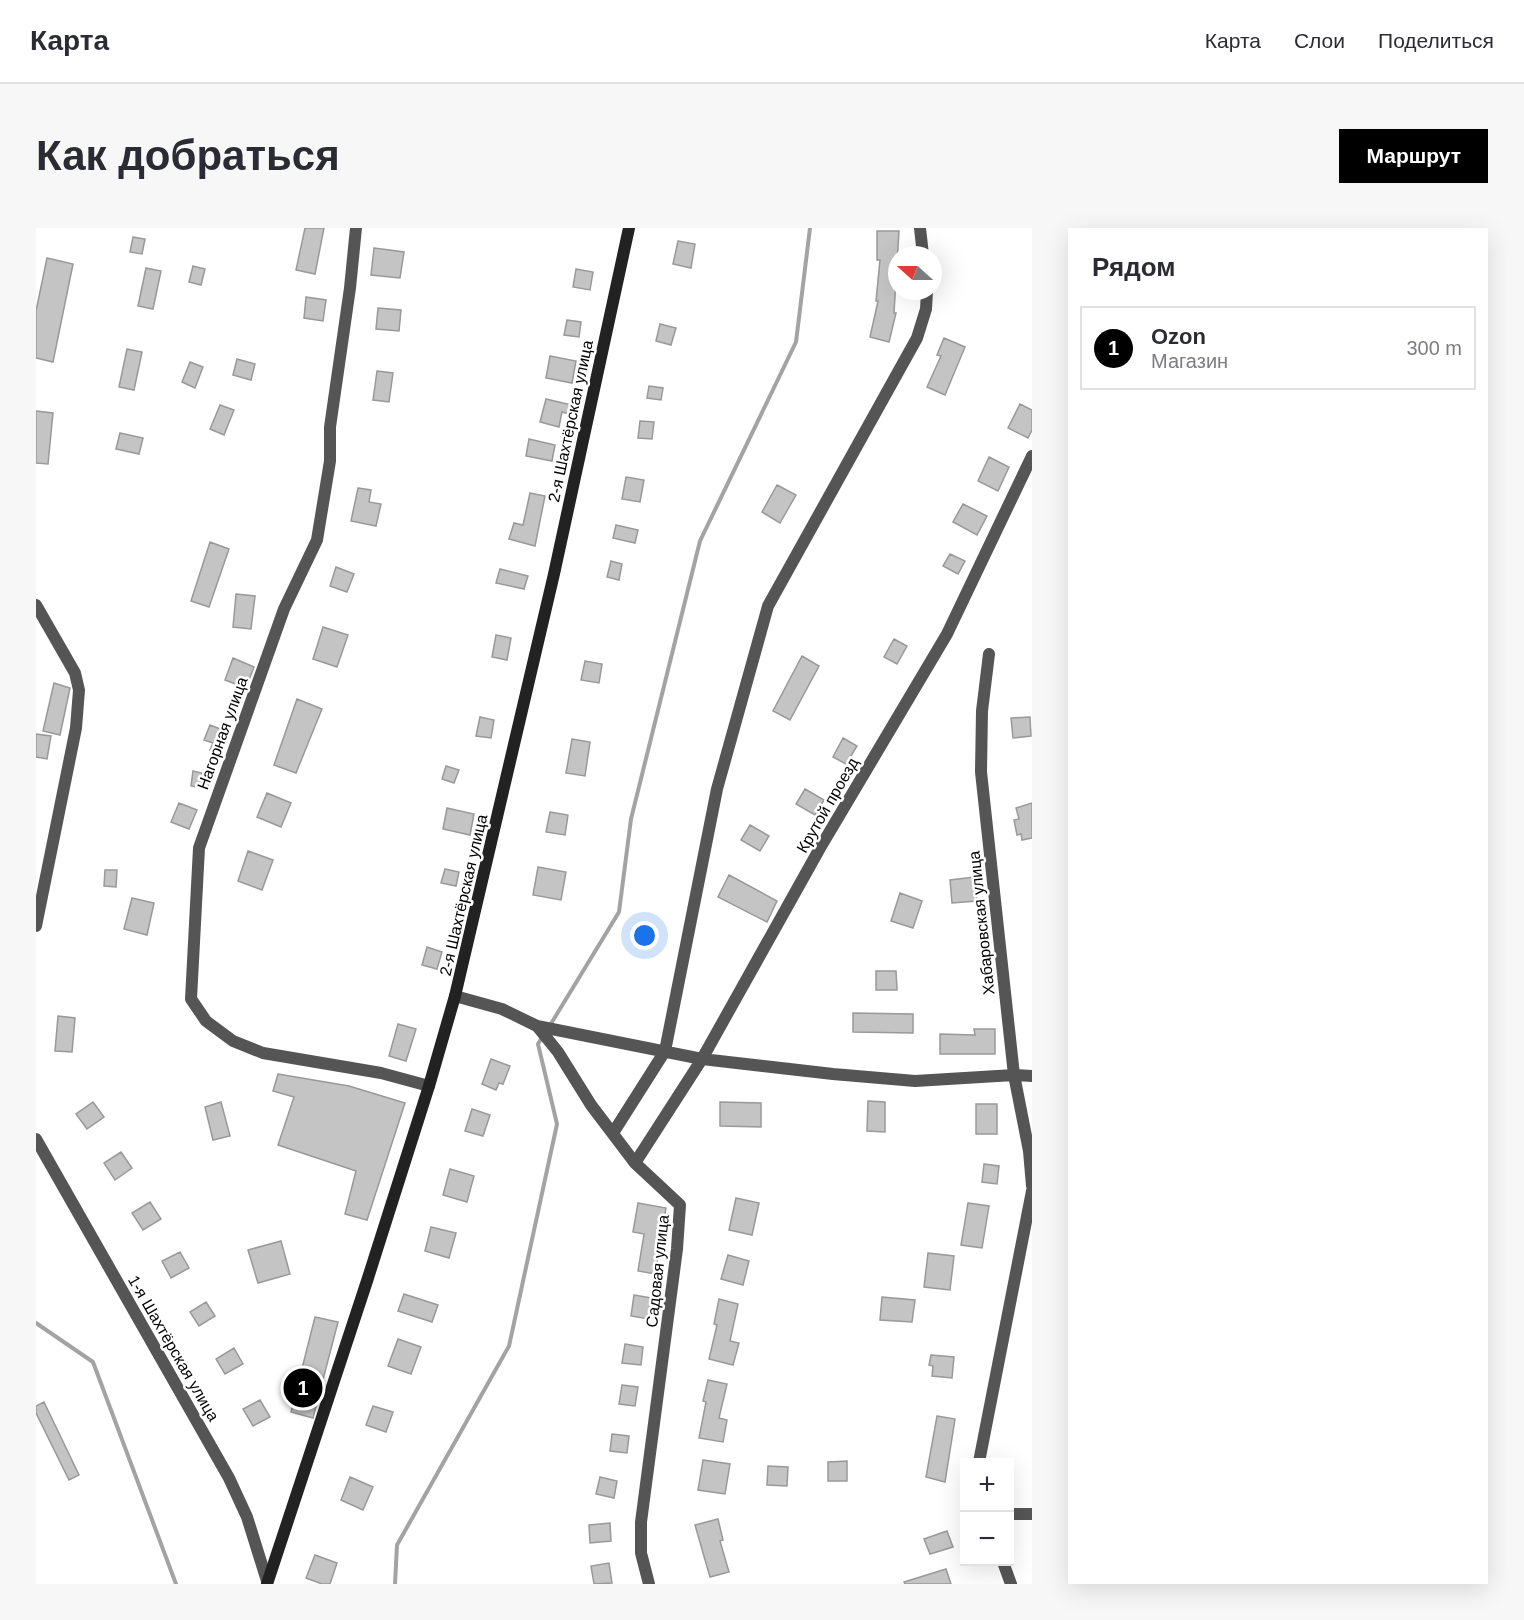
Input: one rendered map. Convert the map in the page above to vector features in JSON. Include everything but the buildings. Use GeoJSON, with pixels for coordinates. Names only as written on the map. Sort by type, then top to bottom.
{"type":"FeatureCollection","features":[{"type":"Feature","properties":{"kind":"main road","name":"2-я Шахтёрская улица"},"geometry":{"type":"LineString","coordinates":[[267,1582],[367,1281],[455,996],[549,597],[630,228]]}},
{"type":"Feature","properties":{"kind":"street","name":"Нагорная улица"},"geometry":{"type":"LineString","coordinates":[[356,228],[350,288],[330,427],[330,461],[317,540],[284,609],[199,848],[191,999],[206,1020],[233,1041],[263,1053],[381,1074],[429,1086]]}},
{"type":"Feature","properties":{"kind":"street"},"geometry":{"type":"LineString","coordinates":[[920,228],[922,246]]}},
{"type":"Feature","properties":{"kind":"street"},"geometry":{"type":"LineString","coordinates":[[613,1133],[665,1051],[717,789],[768,606],[917,338],[926,300]]}},
{"type":"Feature","properties":{"kind":"street","name":"Крутой проезд"},"geometry":{"type":"LineString","coordinates":[[635,1163],[702,1059],[820,848],[947,634],[1032,456]]}},
{"type":"Feature","properties":{"kind":"street"},"geometry":{"type":"LineString","coordinates":[[36,605],[75,673],[79,690],[76,728],[36,926]]}},
{"type":"Feature","properties":{"kind":"street","name":"Хабаровская улица"},"geometry":{"type":"LineString","coordinates":[[980,1458],[1032,1189],[1029,1152],[1014,1075],[981,772],[982,711],[989,654]]}},
{"type":"Feature","properties":{"kind":"street","name":"Садовая улица"},"geometry":{"type":"LineString","coordinates":[[455,996],[502,1009],[537,1026],[558,1052],[591,1105],[635,1163],[680,1204],[676,1261],[641,1522],[641,1552],[649,1584]]}},
{"type":"Feature","properties":{"kind":"street"},"geometry":{"type":"LineString","coordinates":[[537,1026],[702,1059],[915,1081],[1032,1076]]}},
{"type":"Feature","properties":{"kind":"street","name":"1-я Шахтёрская улица"},"geometry":{"type":"LineString","coordinates":[[36,1138],[229,1478],[247,1517],[267,1582]]}},
{"type":"Feature","properties":{"kind":"street"},"geometry":{"type":"LineString","coordinates":[[1014,1514],[1032,1514]]}},
{"type":"Feature","properties":{"kind":"street"},"geometry":{"type":"LineString","coordinates":[[1004,1566],[1011,1584]]}},
{"type":"Feature","properties":{"kind":"waterway"},"geometry":{"type":"LineString","coordinates":[[549,1027],[619,912],[631,819],[700,541],[796,342],[810,228]]}},
{"type":"Feature","properties":{"kind":"waterway"},"geometry":{"type":"LineString","coordinates":[[395,1584],[397,1545],[509,1346],[557,1124],[538,1044],[543,1036]]}},
{"type":"Feature","properties":{"kind":"waterway"},"geometry":{"type":"LineString","coordinates":[[36,1323],[93,1362],[176,1584]]}},
{"type":"Feature","properties":{"kind":"place","name":"Ozon"},"geometry":{"type":"Point","coordinates":[303,1388]}}]}
